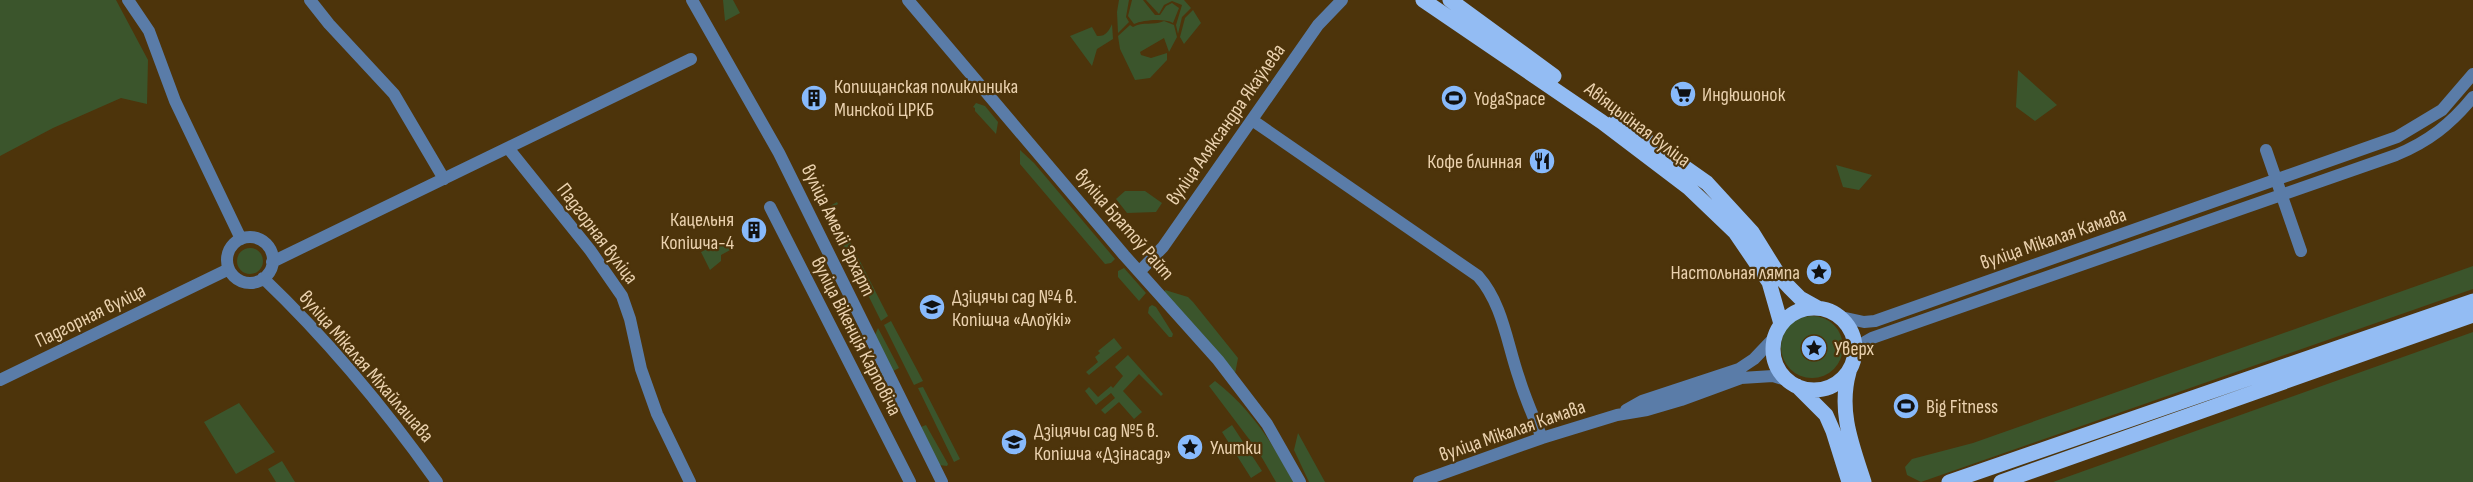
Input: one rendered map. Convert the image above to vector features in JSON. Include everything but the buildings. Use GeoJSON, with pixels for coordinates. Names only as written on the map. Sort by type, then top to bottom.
{"type":"FeatureCollection","features":[{"type":"Feature","properties":{"kind":"main road","name":"Авіяцыйная вуліца"},"geometry":{"type":"LineString","coordinates":[[1423,0],[1618,134],[1689,188],[1735,232],[1769,282],[1778,331]]}},
{"type":"Feature","properties":{"kind":"main road","name":"Авіяцыйная вуліца"},"geometry":{"type":"LineString","coordinates":[[1450,0],[1707,183],[1752,232],[1790,288],[1800,298],[1818,308]]}},
{"type":"Feature","properties":{"kind":"main road"},"geometry":{"type":"LineString","coordinates":[[1949,482],[2473,301]]}},
{"type":"Feature","properties":{"kind":"main road"},"geometry":{"type":"LineString","coordinates":[[1849,482],[1826,415],[1792,383],[1774,359],[1778,331],[1798,311],[1818,308],[1831,311],[1840,317],[1852,334],[1852,362],[1845,387],[1845,416],[1848,433],[1864,482]]}},
{"type":"Feature","properties":{"kind":"main road"},"geometry":{"type":"LineString","coordinates":[[2001,482],[2473,315]]}},
{"type":"Feature","properties":{"kind":"main road"},"geometry":{"type":"LineString","coordinates":[[1792,383],[1813,390],[1828,387],[1838,382],[1852,362]]}},
{"type":"Feature","properties":{"kind":"street"},"geometry":{"type":"LineString","coordinates":[[128,0],[149,31],[175,101],[241,238]]}},
{"type":"Feature","properties":{"kind":"street"},"geometry":{"type":"LineString","coordinates":[[310,0],[329,24],[394,94],[444,179]]}},
{"type":"Feature","properties":{"kind":"street","name":"вуліца Амеліі Эрхарт"},"geometry":{"type":"LineString","coordinates":[[693,0],[779,153],[942,482]]}},
{"type":"Feature","properties":{"kind":"street","name":"вуліца Братоў Райт"},"geometry":{"type":"LineString","coordinates":[[908,0],[1124,255],[1218,360],[1267,424],[1300,482]]}},
{"type":"Feature","properties":{"kind":"street","name":"вуліца Аляксандра Якаўлева"},"geometry":{"type":"LineString","coordinates":[[1140,271],[1162,247],[1318,25],[1342,0]]}},
{"type":"Feature","properties":{"kind":"street"},"geometry":{"type":"LineString","coordinates":[[272,262],[691,59]]}},
{"type":"Feature","properties":{"kind":"street","name":"вуліца Мікалая Камава"},"geometry":{"type":"LineString","coordinates":[[1840,317],[1864,322],[1875,321],[2397,137],[2442,110],[2473,74]]}},
{"type":"Feature","properties":{"kind":"street","name":"вуліца Мікалая Камава"},"geometry":{"type":"LineString","coordinates":[[1852,362],[1865,342],[1872,338],[2414,148],[2456,118],[2473,98]]}},
{"type":"Feature","properties":{"kind":"street"},"geometry":{"type":"LineString","coordinates":[[1252,120],[1478,276],[1489,289],[1519,379],[1542,438]]}},
{"type":"Feature","properties":{"kind":"street","name":"Падгорная вуліца"},"geometry":{"type":"LineString","coordinates":[[508,148],[590,250],[622,296],[641,369],[657,414],[690,482]]}},
{"type":"Feature","properties":{"kind":"street"},"geometry":{"type":"LineString","coordinates":[[2266,150],[2301,251]]}},
{"type":"Feature","properties":{"kind":"street","name":"вуліца Вікенція Карповіча"},"geometry":{"type":"LineString","coordinates":[[770,207],[910,482]]}},
{"type":"Feature","properties":{"kind":"street"},"geometry":{"type":"LineString","coordinates":[[250,237],[259,239],[267,245],[272,253],[272,262],[263,278],[254,282],[244,282],[235,278],[226,261],[233,244],[241,238],[250,237]]}},
{"type":"Feature","properties":{"kind":"street","name":"Падгорная вуліца"},"geometry":{"type":"LineString","coordinates":[[0,380],[229,270]]}},
{"type":"Feature","properties":{"kind":"street","name":"вуліца Мікалая Міхайлашава"},"geometry":{"type":"LineString","coordinates":[[263,278],[339,359],[407,441],[437,482]]}},
{"type":"Feature","properties":{"kind":"street","name":"вуліца Мікалая Камава"},"geometry":{"type":"LineString","coordinates":[[1617,415],[1642,401],[1738,369],[1754,359],[1778,331]]}},
{"type":"Feature","properties":{"kind":"street","name":"вуліца Мікалая Камава"},"geometry":{"type":"LineString","coordinates":[[1419,482],[1542,438],[1617,415],[1647,410],[1681,400],[1742,378],[1773,376],[1792,383]]}},
{"type":"Feature","properties":{"kind":"green space"},"geometry":{"type":"Polygon","coordinates":[[[0,0],[116,0],[148,60],[147,104],[121,98],[53,128],[0,156],[0,0]]]}},
{"type":"Feature","properties":{"kind":"green space"},"geometry":{"type":"Polygon","coordinates":[[[723,0],[733,0],[740,13],[725,21],[723,0]]]}},
{"type":"Feature","properties":{"kind":"green space"},"geometry":{"type":"Polygon","coordinates":[[[1119,0],[1129,0],[1126,17],[1129,22],[1118,33],[1117,12],[1119,0]]]}},
{"type":"Feature","properties":{"kind":"green space"},"geometry":{"type":"Polygon","coordinates":[[[1132,0],[1143,0],[1155,15],[1160,15],[1166,6],[1172,3],[1179,8],[1173,23],[1154,20],[1134,24],[1128,16],[1132,0]]]}},
{"type":"Feature","properties":{"kind":"green space"},"geometry":{"type":"Polygon","coordinates":[[[1146,0],[1184,0],[1191,8],[1182,17],[1178,34],[1176,25],[1182,5],[1172,1],[1164,5],[1159,14],[1146,0]]]}},
{"type":"Feature","properties":{"kind":"green space"},"geometry":{"type":"Polygon","coordinates":[[[1193,10],[1201,23],[1184,44],[1180,37],[1185,18],[1193,10]]]}},
{"type":"Feature","properties":{"kind":"green space"},"geometry":{"type":"Polygon","coordinates":[[[1164,21],[1174,25],[1177,37],[1169,52],[1164,38],[1140,52],[1141,55],[1151,58],[1167,53],[1167,60],[1150,78],[1135,80],[1120,49],[1118,36],[1130,25],[1133,27],[1164,21]]]}},
{"type":"Feature","properties":{"kind":"green space"},"geometry":{"type":"Polygon","coordinates":[[[1112,24],[1113,39],[1097,49],[1092,66],[1070,36],[1092,27],[1097,36],[1102,36],[1112,24]]]}},
{"type":"Feature","properties":{"kind":"green space"},"geometry":{"type":"Polygon","coordinates":[[[2018,70],[2057,105],[2035,121],[2016,107],[2018,70]]]}},
{"type":"Feature","properties":{"kind":"green space"},"geometry":{"type":"Polygon","coordinates":[[[976,103],[985,106],[998,122],[996,134],[975,111],[973,107],[976,103]]]}},
{"type":"Feature","properties":{"kind":"green space"},"geometry":{"type":"Polygon","coordinates":[[[1020,150],[1034,163],[1115,259],[1111,263],[1105,264],[1020,164],[1020,150]]]}},
{"type":"Feature","properties":{"kind":"green space"},"geometry":{"type":"Polygon","coordinates":[[[1836,165],[1872,175],[1859,190],[1843,187],[1836,165]]]}},
{"type":"Feature","properties":{"kind":"green space"},"geometry":{"type":"Polygon","coordinates":[[[1125,191],[1145,191],[1162,203],[1156,212],[1127,213],[1116,199],[1125,191]]]}},
{"type":"Feature","properties":{"kind":"green space"},"geometry":{"type":"Polygon","coordinates":[[[837,202],[838,204],[829,210],[841,233],[847,236],[888,316],[881,321],[825,209],[837,202]]]}},
{"type":"Feature","properties":{"kind":"green space"},"geometry":{"type":"Polygon","coordinates":[[[726,240],[732,249],[721,255],[721,261],[710,270],[701,252],[726,240]]]}},
{"type":"Feature","properties":{"kind":"green space"},"geometry":{"type":"Polygon","coordinates":[[[250,248],[259,252],[263,261],[259,270],[250,274],[241,270],[237,261],[241,252],[250,248]]]}},
{"type":"Feature","properties":{"kind":"green space"},"geometry":{"type":"Polygon","coordinates":[[[2473,266],[2473,289],[1921,482],[1907,475],[1905,467],[1912,459],[1973,443],[2473,266]]]}},
{"type":"Feature","properties":{"kind":"green space"},"geometry":{"type":"Polygon","coordinates":[[[1124,268],[1146,293],[1139,301],[1118,277],[1118,271],[1124,268]]]}},
{"type":"Feature","properties":{"kind":"green space"},"geometry":{"type":"Polygon","coordinates":[[[1165,290],[1188,297],[1193,302],[1238,358],[1235,374],[1164,295],[1165,290]]]}},
{"type":"Feature","properties":{"kind":"green space"},"geometry":{"type":"Polygon","coordinates":[[[1152,305],[1156,307],[1173,334],[1172,337],[1169,337],[1148,313],[1152,305]]]}},
{"type":"Feature","properties":{"kind":"green space"},"geometry":{"type":"Polygon","coordinates":[[[1806,316],[1818,316],[1834,325],[1841,335],[1843,347],[1841,359],[1834,369],[1818,378],[1806,378],[1795,373],[1786,364],[1781,353],[1781,341],[1786,330],[1795,321],[1806,316]]]}},
{"type":"Feature","properties":{"kind":"green space"},"geometry":{"type":"Polygon","coordinates":[[[891,321],[923,381],[914,385],[884,325],[891,321]]]}},
{"type":"Feature","properties":{"kind":"green space"},"geometry":{"type":"Polygon","coordinates":[[[878,328],[899,368],[893,371],[875,335],[878,328]]]}},
{"type":"Feature","properties":{"kind":"green space"},"geometry":{"type":"Polygon","coordinates":[[[2473,332],[2473,482],[2053,482],[2473,332]]]}},
{"type":"Feature","properties":{"kind":"green space"},"geometry":{"type":"Polygon","coordinates":[[[1114,338],[1122,348],[1089,375],[1086,372],[1098,362],[1095,357],[1100,353],[1098,351],[1114,338]]]}},
{"type":"Feature","properties":{"kind":"green space"},"geometry":{"type":"Polygon","coordinates":[[[1128,355],[1163,394],[1161,396],[1139,374],[1123,391],[1142,412],[1134,419],[1119,402],[1105,414],[1101,410],[1115,398],[1111,393],[1096,405],[1085,391],[1089,387],[1098,397],[1111,386],[1113,388],[1123,376],[1115,367],[1128,355]]]}},
{"type":"Feature","properties":{"kind":"green space"},"geometry":{"type":"Polygon","coordinates":[[[1215,381],[1228,391],[1260,427],[1293,482],[1276,482],[1258,451],[1209,386],[1215,381]]]}},
{"type":"Feature","properties":{"kind":"green space"},"geometry":{"type":"Polygon","coordinates":[[[923,387],[960,459],[954,462],[918,388],[923,387]]]}},
{"type":"Feature","properties":{"kind":"green space"},"geometry":{"type":"Polygon","coordinates":[[[239,403],[275,452],[236,474],[204,422],[239,403]]]}},
{"type":"Feature","properties":{"kind":"green space"},"geometry":{"type":"Polygon","coordinates":[[[926,425],[948,464],[947,466],[939,465],[921,427],[926,425]]]}},
{"type":"Feature","properties":{"kind":"green space"},"geometry":{"type":"Polygon","coordinates":[[[1232,425],[1262,471],[1251,478],[1222,432],[1232,425]]]}},
{"type":"Feature","properties":{"kind":"green space"},"geometry":{"type":"Polygon","coordinates":[[[1298,433],[1325,482],[1309,482],[1294,450],[1298,433]]]}},
{"type":"Feature","properties":{"kind":"green space"},"geometry":{"type":"Polygon","coordinates":[[[282,461],[295,482],[276,482],[268,469],[282,461]]]}},
{"type":"Feature","properties":{"kind":"place","name":"Индюшонок"},"geometry":{"type":"Point","coordinates":[1683,94]}},
{"type":"Feature","properties":{"kind":"place","name":"Копищанская поликлиника Минской ЦРКБ"},"geometry":{"type":"Point","coordinates":[814,98]}},
{"type":"Feature","properties":{"kind":"place","name":"YogaSpace"},"geometry":{"type":"Point","coordinates":[1454,98]}},
{"type":"Feature","properties":{"kind":"place","name":"Кофе блинная"},"geometry":{"type":"Point","coordinates":[1542,161]}},
{"type":"Feature","properties":{"kind":"place","name":"Кацельня Копішча-4"},"geometry":{"type":"Point","coordinates":[754,230]}},
{"type":"Feature","properties":{"kind":"place","name":"Настольная лямпа"},"geometry":{"type":"Point","coordinates":[1819,272]}},
{"type":"Feature","properties":{"kind":"place","name":"Дзіцячы сад №4 в. Копішча «Алоўкі»"},"geometry":{"type":"Point","coordinates":[932,307]}},
{"type":"Feature","properties":{"kind":"place","name":"Уверх"},"geometry":{"type":"Point","coordinates":[1814,348]}},
{"type":"Feature","properties":{"kind":"place","name":"Big Fitness"},"geometry":{"type":"Point","coordinates":[1906,406]}},
{"type":"Feature","properties":{"kind":"place","name":"Дзіцячы сад №5 в. Копішча «Дзінасад»"},"geometry":{"type":"Point","coordinates":[1014,442]}},
{"type":"Feature","properties":{"kind":"place","name":"Улитки"},"geometry":{"type":"Point","coordinates":[1190,447]}}]}
